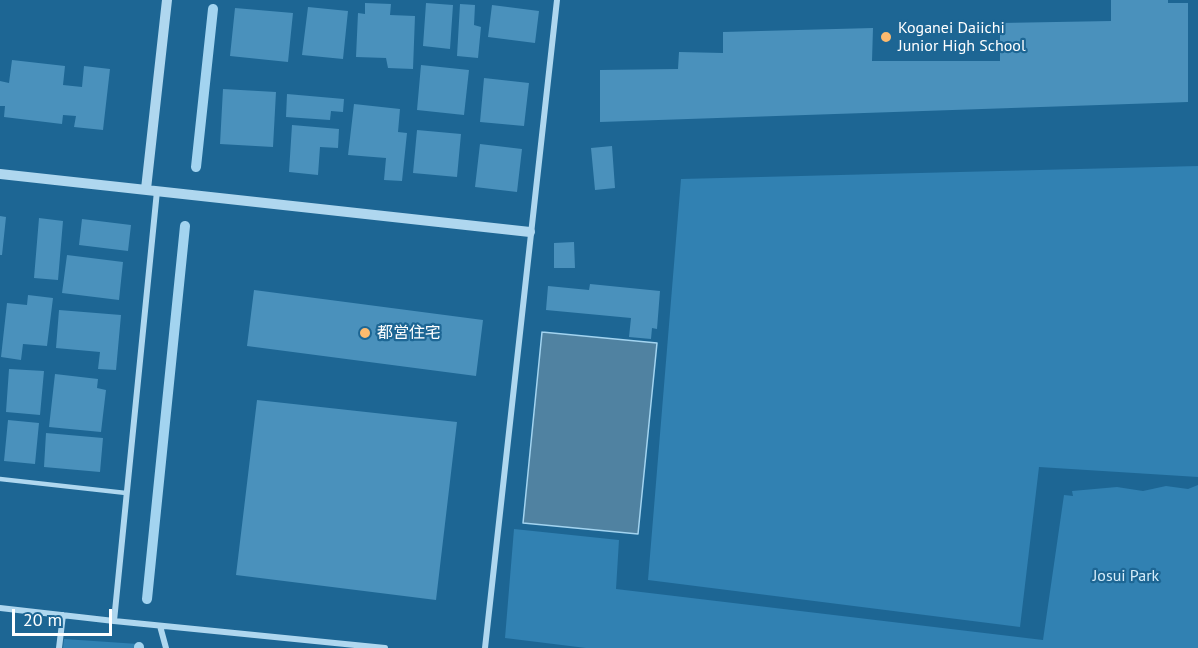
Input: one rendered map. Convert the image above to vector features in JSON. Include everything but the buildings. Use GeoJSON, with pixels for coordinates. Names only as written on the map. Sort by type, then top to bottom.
{"type":"FeatureCollection","features":[{"type":"Feature","properties":{"kind":"street"},"geometry":{"type":"LineString","coordinates":[[114,621],[167,0]]}},
{"type":"Feature","properties":{"kind":"street"},"geometry":{"type":"LineString","coordinates":[[485,648],[557,0]]}},
{"type":"Feature","properties":{"kind":"street"},"geometry":{"type":"LineString","coordinates":[[0,174],[530,232]]}},
{"type":"Feature","properties":{"kind":"street"},"geometry":{"type":"LineString","coordinates":[[0,608],[385,648]]}},
{"type":"Feature","properties":{"kind":"street"},"geometry":{"type":"LineString","coordinates":[[59,648],[63,615]]}},
{"type":"Feature","properties":{"kind":"street"},"geometry":{"type":"LineString","coordinates":[[160,626],[166,648]]}},
{"type":"Feature","properties":{"kind":"lane"},"geometry":{"type":"LineString","coordinates":[[0,479],[126,493]]}},
{"type":"Feature","properties":{"kind":"green space"},"geometry":{"type":"Polygon","coordinates":[[[1198,166],[1198,477],[1039,467],[1020,627],[648,580],[681,179],[1198,166]]]}},
{"type":"Feature","properties":{"kind":"green space","name":"Josui Park"},"geometry":{"type":"Polygon","coordinates":[[[1198,485],[1198,648],[586,648],[505,638],[514,529],[619,540],[616,589],[1043,640],[1064,495],[1073,496],[1072,491],[1117,487],[1143,491],[1166,486],[1188,489],[1198,485]]]}},
{"type":"Feature","properties":{"kind":"green space"},"geometry":{"type":"Polygon","coordinates":[[[64,639],[138,644],[139,648],[63,648],[64,639]]]}},
{"type":"Feature","properties":{"kind":"shaded area"},"geometry":{"type":"Polygon","coordinates":[[[542,332],[657,343],[638,534],[523,523],[542,332]]]}},
{"type":"Feature","properties":{"kind":"waterway"},"geometry":{"type":"LineString","coordinates":[[196,167],[213,9]]}},
{"type":"Feature","properties":{"kind":"waterway"},"geometry":{"type":"LineString","coordinates":[[147,599],[185,226]]}},
{"type":"Feature","properties":{"kind":"place","name":"Koganei Daiichi Junior High School"},"geometry":{"type":"Point","coordinates":[886,37]}},
{"type":"Feature","properties":{"kind":"place","name":"都営住宅"},"geometry":{"type":"Point","coordinates":[365,333]}}]}
